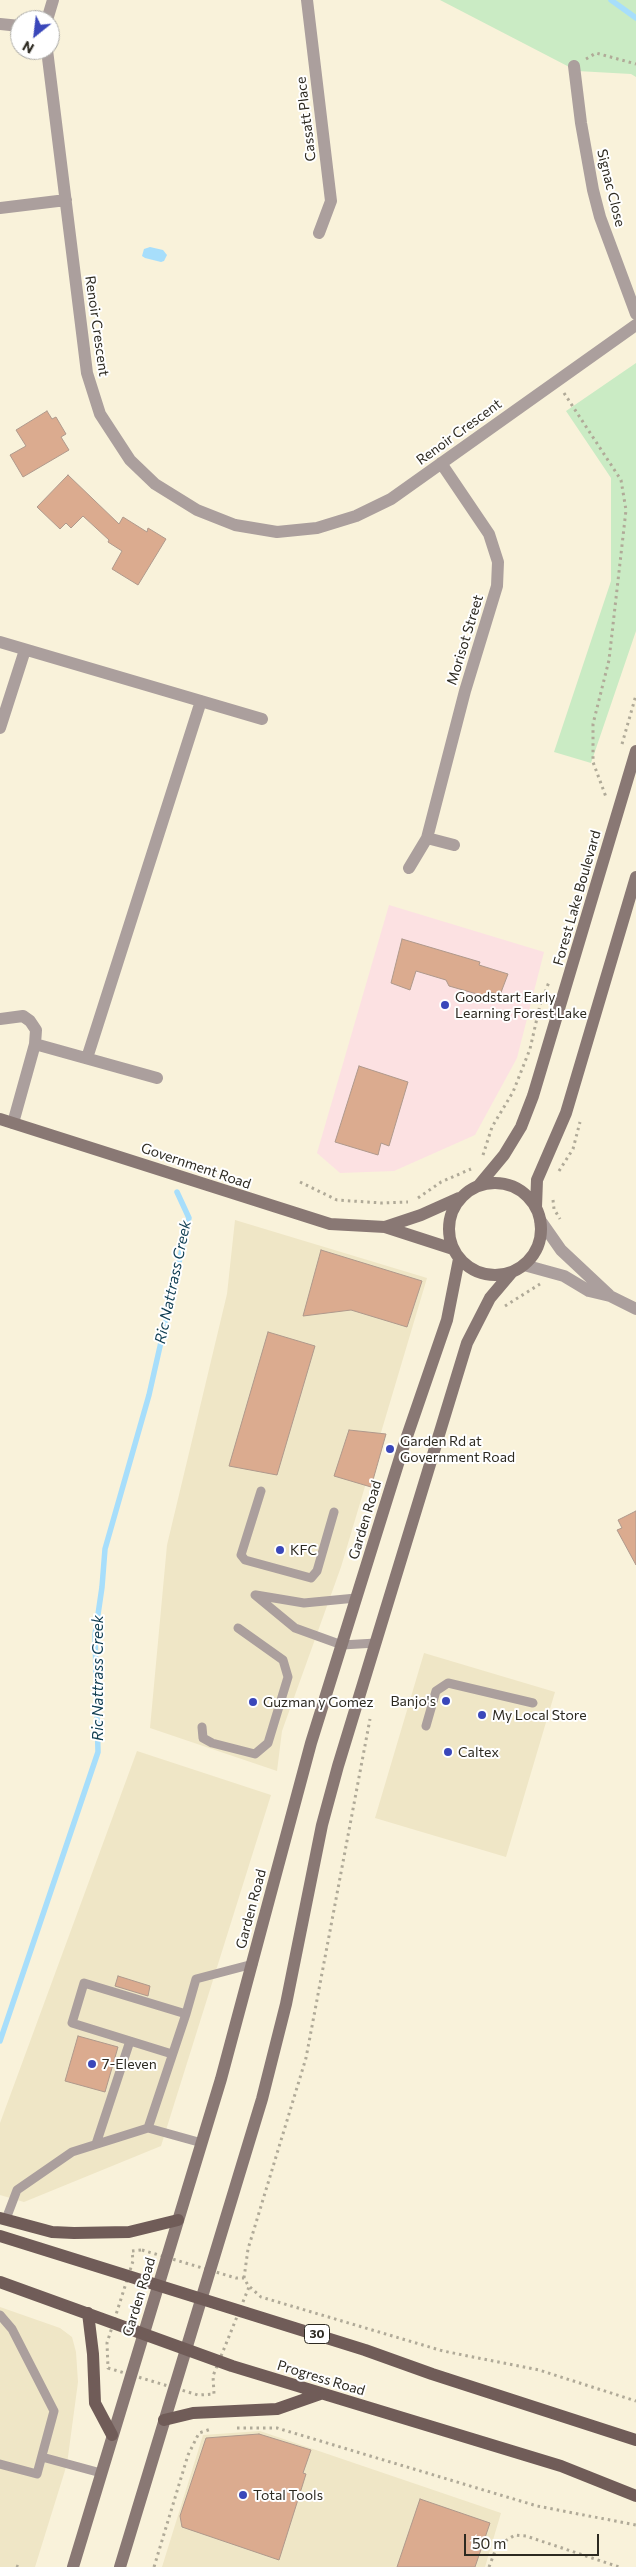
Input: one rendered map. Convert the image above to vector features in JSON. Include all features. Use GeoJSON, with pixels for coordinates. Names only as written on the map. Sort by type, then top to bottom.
{"type":"FeatureCollection","features":[{"type":"Feature","properties":{"kind":"main road","name":"Forest Lake Boulevard"},"geometry":{"type":"LineString","coordinates":[[479,1185],[504,1155],[521,1127],[533,1096],[636,751]]}},
{"type":"Feature","properties":{"kind":"main road"},"geometry":{"type":"LineString","coordinates":[[536,1207],[537,1180],[566,1113],[636,877]]}},
{"type":"Feature","properties":{"kind":"main road","name":"Government Road"},"geometry":{"type":"LineString","coordinates":[[0,1119],[330,1224],[385,1227],[456,1254]]}},
{"type":"Feature","properties":{"kind":"main road"},"geometry":{"type":"LineString","coordinates":[[492,1182],[518,1189],[528,1196],[536,1207],[540,1220],[539,1245],[524,1265],[512,1272],[498,1275],[484,1274],[470,1268],[456,1254],[449,1236],[449,1222],[452,1209],[460,1198],[479,1185],[492,1182]]}},
{"type":"Feature","properties":{"kind":"main road","name":"Government Road"},"geometry":{"type":"LineString","coordinates":[[385,1227],[421,1215],[460,1198]]}},
{"type":"Feature","properties":{"kind":"main road","name":"Garden Road"},"geometry":{"type":"LineString","coordinates":[[73,2567],[202,2143],[311,1743],[356,1598],[447,1320],[456,1254]]}},
{"type":"Feature","properties":{"kind":"main road"},"geometry":{"type":"LineString","coordinates":[[120,2567],[262,2099],[286,2004],[322,1825],[376,1643],[468,1343],[486,1305],[512,1272]]}},
{"type":"Feature","properties":{"kind":"main road"},"geometry":{"type":"LineString","coordinates":[[3,2218],[52,2232],[74,2234],[129,2232],[178,2220]]}},
{"type":"Feature","properties":{"kind":"main road","name":"30"},"geometry":{"type":"LineString","coordinates":[[0,2236],[240,2310],[636,2440]]}},
{"type":"Feature","properties":{"kind":"main road","name":"Progress Road"},"geometry":{"type":"LineString","coordinates":[[0,2282],[219,2361],[320,2394],[561,2466],[636,2496]]}},
{"type":"Feature","properties":{"kind":"main road"},"geometry":{"type":"LineString","coordinates":[[88,2313],[93,2354],[95,2403],[112,2435]]}},
{"type":"Feature","properties":{"kind":"main road"},"geometry":{"type":"LineString","coordinates":[[164,2420],[193,2413],[277,2409],[320,2394]]}},
{"type":"Feature","properties":{"kind":"street","name":"Cassatt Place"},"geometry":{"type":"LineString","coordinates":[[308,0],[331,200],[320,233]]}},
{"type":"Feature","properties":{"kind":"street","name":"Renoir Crescent"},"geometry":{"type":"LineString","coordinates":[[49,60],[87,373],[100,414],[130,460],[155,484],[197,510],[226,522],[277,532],[317,528],[356,516],[391,499],[636,325]]}},
{"type":"Feature","properties":{"kind":"street","name":"Signac Close"},"geometry":{"type":"LineString","coordinates":[[574,66],[581,122],[593,190],[600,217],[636,314]]}},
{"type":"Feature","properties":{"kind":"street"},"geometry":{"type":"LineString","coordinates":[[0,208],[66,200]]}},
{"type":"Feature","properties":{"kind":"street","name":"Morisot Street"},"geometry":{"type":"LineString","coordinates":[[409,868],[427,838],[465,691],[497,586],[498,568],[489,534],[441,463]]}},
{"type":"Feature","properties":{"kind":"street"},"geometry":{"type":"LineString","coordinates":[[0,642],[262,719]]}},
{"type":"Feature","properties":{"kind":"street"},"geometry":{"type":"LineString","coordinates":[[0,728],[25,650]]}},
{"type":"Feature","properties":{"kind":"street"},"geometry":{"type":"LineString","coordinates":[[87,1058],[201,701]]}},
{"type":"Feature","properties":{"kind":"street"},"geometry":{"type":"LineString","coordinates":[[427,838],[454,845]]}},
{"type":"Feature","properties":{"kind":"street"},"geometry":{"type":"LineString","coordinates":[[0,1019],[23,1016],[30,1020],[36,1030],[35,1044],[13,1123]]}},
{"type":"Feature","properties":{"kind":"street"},"geometry":{"type":"LineString","coordinates":[[35,1044],[157,1078]]}},
{"type":"Feature","properties":{"kind":"street"},"geometry":{"type":"LineString","coordinates":[[540,1220],[561,1250],[610,1296]]}},
{"type":"Feature","properties":{"kind":"street"},"geometry":{"type":"LineString","coordinates":[[524,1265],[551,1271],[589,1290],[610,1296],[636,1309]]}},
{"type":"Feature","properties":{"kind":"lane"},"geometry":{"type":"LineString","coordinates":[[261,1491],[241,1555],[245,1560],[311,1578],[317,1571],[334,1512]]}},
{"type":"Feature","properties":{"kind":"lane"},"geometry":{"type":"LineString","coordinates":[[356,1598],[304,1603],[255,1595],[295,1628],[342,1645],[376,1643]]}},
{"type":"Feature","properties":{"kind":"lane"},"geometry":{"type":"LineString","coordinates":[[202,1727],[203,1738],[212,1743],[238,1750],[256,1754],[268,1744],[288,1677],[283,1660],[238,1628]]}},
{"type":"Feature","properties":{"kind":"lane"},"geometry":{"type":"LineString","coordinates":[[426,1726],[436,1691],[448,1682],[533,1703]]}},
{"type":"Feature","properties":{"kind":"lane"},"geometry":{"type":"LineString","coordinates":[[148,2128],[196,1979],[252,1964]]}},
{"type":"Feature","properties":{"kind":"lane"},"geometry":{"type":"LineString","coordinates":[[172,2054],[72,2023],[84,1983],[186,2014]]}},
{"type":"Feature","properties":{"kind":"lane"},"geometry":{"type":"LineString","coordinates":[[96,2144],[130,2041]]}},
{"type":"Feature","properties":{"kind":"lane"},"geometry":{"type":"LineString","coordinates":[[3,2218],[17,2190],[72,2152],[148,2128],[202,2143]]}},
{"type":"Feature","properties":{"kind":"lane"},"geometry":{"type":"LineString","coordinates":[[0,2315],[12,2329],[54,2411],[37,2474],[0,2464]]}},
{"type":"Feature","properties":{"kind":"lane"},"geometry":{"type":"LineString","coordinates":[[42,2457],[101,2473]]}},
{"type":"Feature","properties":{"kind":"path"},"geometry":{"type":"LineString","coordinates":[[574,66],[596,52],[636,64]]}},
{"type":"Feature","properties":{"kind":"path"},"geometry":{"type":"LineString","coordinates":[[556,381],[621,480],[626,510],[609,660],[593,724],[593,762],[606,798],[608,789]]}},
{"type":"Feature","properties":{"kind":"path"},"geometry":{"type":"LineString","coordinates":[[621,746],[636,695]]}},
{"type":"Feature","properties":{"kind":"path"},"geometry":{"type":"LineString","coordinates":[[481,1159],[492,1127],[514,1092],[530,1049],[540,1005],[550,980]]}},
{"type":"Feature","properties":{"kind":"path"},"geometry":{"type":"LineString","coordinates":[[555,1177],[572,1149],[580,1121]]}},
{"type":"Feature","properties":{"kind":"path"},"geometry":{"type":"LineString","coordinates":[[300,1182],[336,1200],[382,1203],[412,1202],[441,1182],[458,1176],[476,1164]]}},
{"type":"Feature","properties":{"kind":"path"},"geometry":{"type":"LineString","coordinates":[[552,1193],[554,1209],[564,1226]]}},
{"type":"Feature","properties":{"kind":"path"},"geometry":{"type":"LineString","coordinates":[[502,1308],[547,1280],[551,1271]]}},
{"type":"Feature","properties":{"kind":"path"},"geometry":{"type":"LineString","coordinates":[[372,1711],[306,2058],[248,2249],[244,2278],[250,2287],[261,2297],[434,2348],[539,2370],[636,2400]]}},
{"type":"Feature","properties":{"kind":"path"},"geometry":{"type":"LineString","coordinates":[[107,2343],[133,2261],[132,2251],[142,2250],[236,2278],[244,2278]]}},
{"type":"Feature","properties":{"kind":"path"},"geometry":{"type":"LineString","coordinates":[[116,2370],[198,2395],[214,2394],[212,2380],[250,2287]]}},
{"type":"Feature","properties":{"kind":"path"},"geometry":{"type":"LineString","coordinates":[[154,2567],[181,2472],[194,2440],[200,2433],[216,2428]]}},
{"type":"Feature","properties":{"kind":"path"},"geometry":{"type":"LineString","coordinates":[[235,2428],[277,2428],[537,2506],[636,2526]]}},
{"type":"Feature","properties":{"kind":"path"},"geometry":{"type":"LineString","coordinates":[[490,2567],[497,2546],[515,2535],[526,2536],[619,2567]]}},
{"type":"Feature","properties":{"kind":"shaded area","name":"Goodstart Early Learning Forest Lake"},"geometry":{"type":"Polygon","coordinates":[[[389,905],[544,952],[517,1058],[475,1135],[394,1171],[340,1173],[317,1153],[389,905]]]}},
{"type":"Feature","properties":{"kind":"shaded area"},"geometry":{"type":"Polygon","coordinates":[[[235,1220],[427,1278],[341,1567],[282,1731],[277,1771],[150,1728],[167,1545],[227,1294],[235,1220]]]}},
{"type":"Feature","properties":{"kind":"shaded area"},"geometry":{"type":"Polygon","coordinates":[[[424,1653],[555,1692],[506,1857],[375,1818],[424,1653]]]}},
{"type":"Feature","properties":{"kind":"shaded area"},"geometry":{"type":"Polygon","coordinates":[[[137,1751],[271,1795],[161,2146],[24,2202],[0,2195],[0,2123],[137,1751]]]}},
{"type":"Feature","properties":{"kind":"shaded area"},"geometry":{"type":"Polygon","coordinates":[[[0,2307],[60,2328],[72,2337],[76,2352],[78,2382],[67,2464],[35,2567],[0,2567],[0,2307]]]}},
{"type":"Feature","properties":{"kind":"shaded area"},"geometry":{"type":"Polygon","coordinates":[[[260,2431],[501,2513],[485,2567],[162,2567],[203,2435],[260,2431]]]}},
{"type":"Feature","properties":{"kind":"green space"},"geometry":{"type":"Polygon","coordinates":[[[440,0],[636,0],[636,77],[631,74],[577,71],[440,0]]]}},
{"type":"Feature","properties":{"kind":"green space"},"geometry":{"type":"Polygon","coordinates":[[[636,363],[636,631],[591,763],[554,752],[611,581],[611,478],[566,411],[636,363]]]}},
{"type":"Feature","properties":{"kind":"water"},"geometry":{"type":"Polygon","coordinates":[[[150,247],[163,250],[167,255],[164,261],[161,262],[142,256],[144,249],[150,247]]]}},
{"type":"Feature","properties":{"kind":"building"},"geometry":{"type":"Polygon","coordinates":[[[47,411],[52,419],[56,417],[66,434],[61,437],[69,450],[23,477],[10,455],[26,446],[16,430],[47,411]]]}},
{"type":"Feature","properties":{"kind":"building"},"geometry":{"type":"Polygon","coordinates":[[[68,475],[119,524],[123,517],[147,532],[148,528],[166,539],[138,585],[112,569],[122,551],[108,542],[109,540],[83,516],[71,528],[66,523],[60,529],[37,507],[68,475]]]}},
{"type":"Feature","properties":{"kind":"building"},"geometry":{"type":"Polygon","coordinates":[[[402,939],[480,962],[479,965],[508,974],[500,995],[490,992],[484,996],[449,986],[446,980],[416,971],[410,990],[391,983],[402,939]]]}},
{"type":"Feature","properties":{"kind":"building"},"geometry":{"type":"Polygon","coordinates":[[[359,1066],[408,1082],[389,1146],[381,1143],[378,1155],[335,1142],[359,1066]]]}},
{"type":"Feature","properties":{"kind":"building"},"geometry":{"type":"Polygon","coordinates":[[[321,1250],[422,1281],[407,1327],[351,1310],[303,1316],[321,1250]]]}},
{"type":"Feature","properties":{"kind":"building"},"geometry":{"type":"Polygon","coordinates":[[[268,1332],[315,1346],[277,1475],[229,1466],[268,1332]]]}},
{"type":"Feature","properties":{"kind":"building"},"geometry":{"type":"Polygon","coordinates":[[[349,1430],[386,1434],[371,1487],[334,1476],[349,1430]]]}},
{"type":"Feature","properties":{"kind":"building"},"geometry":{"type":"Polygon","coordinates":[[[636,1511],[636,1565],[617,1530],[622,1528],[618,1520],[636,1511]]]}},
{"type":"Feature","properties":{"kind":"building"},"geometry":{"type":"Polygon","coordinates":[[[118,1976],[150,1986],[148,1996],[115,1986],[118,1976]]]}},
{"type":"Feature","properties":{"kind":"building","name":"7-Eleven"},"geometry":{"type":"Polygon","coordinates":[[[78,2036],[118,2047],[105,2092],[65,2081],[78,2036]]]}},
{"type":"Feature","properties":{"kind":"building","name":"Total Tools"},"geometry":{"type":"Polygon","coordinates":[[[259,2434],[311,2450],[303,2473],[306,2474],[279,2560],[182,2527],[180,2516],[206,2438],[259,2434]]]}},
{"type":"Feature","properties":{"kind":"building"},"geometry":{"type":"Polygon","coordinates":[[[420,2499],[490,2523],[475,2567],[397,2567],[420,2499]]]}},
{"type":"Feature","properties":{"kind":"waterway"},"geometry":{"type":"LineString","coordinates":[[611,0],[636,18]]}},
{"type":"Feature","properties":{"kind":"waterway","name":"Ric Nattrass Creek"},"geometry":{"type":"LineString","coordinates":[[0,2041],[98,1752],[95,1635],[105,1549],[149,1395],[189,1218],[177,1192]]}},
{"type":"Feature","properties":{"kind":"place","name":"Goodstart Early Learning Forest Lake"},"geometry":{"type":"Point","coordinates":[445,1005]}},
{"type":"Feature","properties":{"kind":"place","name":"Garden Rd at Government Road"},"geometry":{"type":"Point","coordinates":[390,1449]}},
{"type":"Feature","properties":{"kind":"place","name":"KFC"},"geometry":{"type":"Point","coordinates":[280,1550]}},
{"type":"Feature","properties":{"kind":"place","name":"Banjo's"},"geometry":{"type":"Point","coordinates":[446,1701]}},
{"type":"Feature","properties":{"kind":"place","name":"Guzman y Gomez"},"geometry":{"type":"Point","coordinates":[253,1702]}},
{"type":"Feature","properties":{"kind":"place","name":"My Local Store"},"geometry":{"type":"Point","coordinates":[482,1715]}},
{"type":"Feature","properties":{"kind":"place","name":"Caltex"},"geometry":{"type":"Point","coordinates":[448,1752]}},
{"type":"Feature","properties":{"kind":"place","name":"7-Eleven"},"geometry":{"type":"Point","coordinates":[92,2064]}},
{"type":"Feature","properties":{"kind":"place","name":"Total Tools"},"geometry":{"type":"Point","coordinates":[243,2495]}}]}
